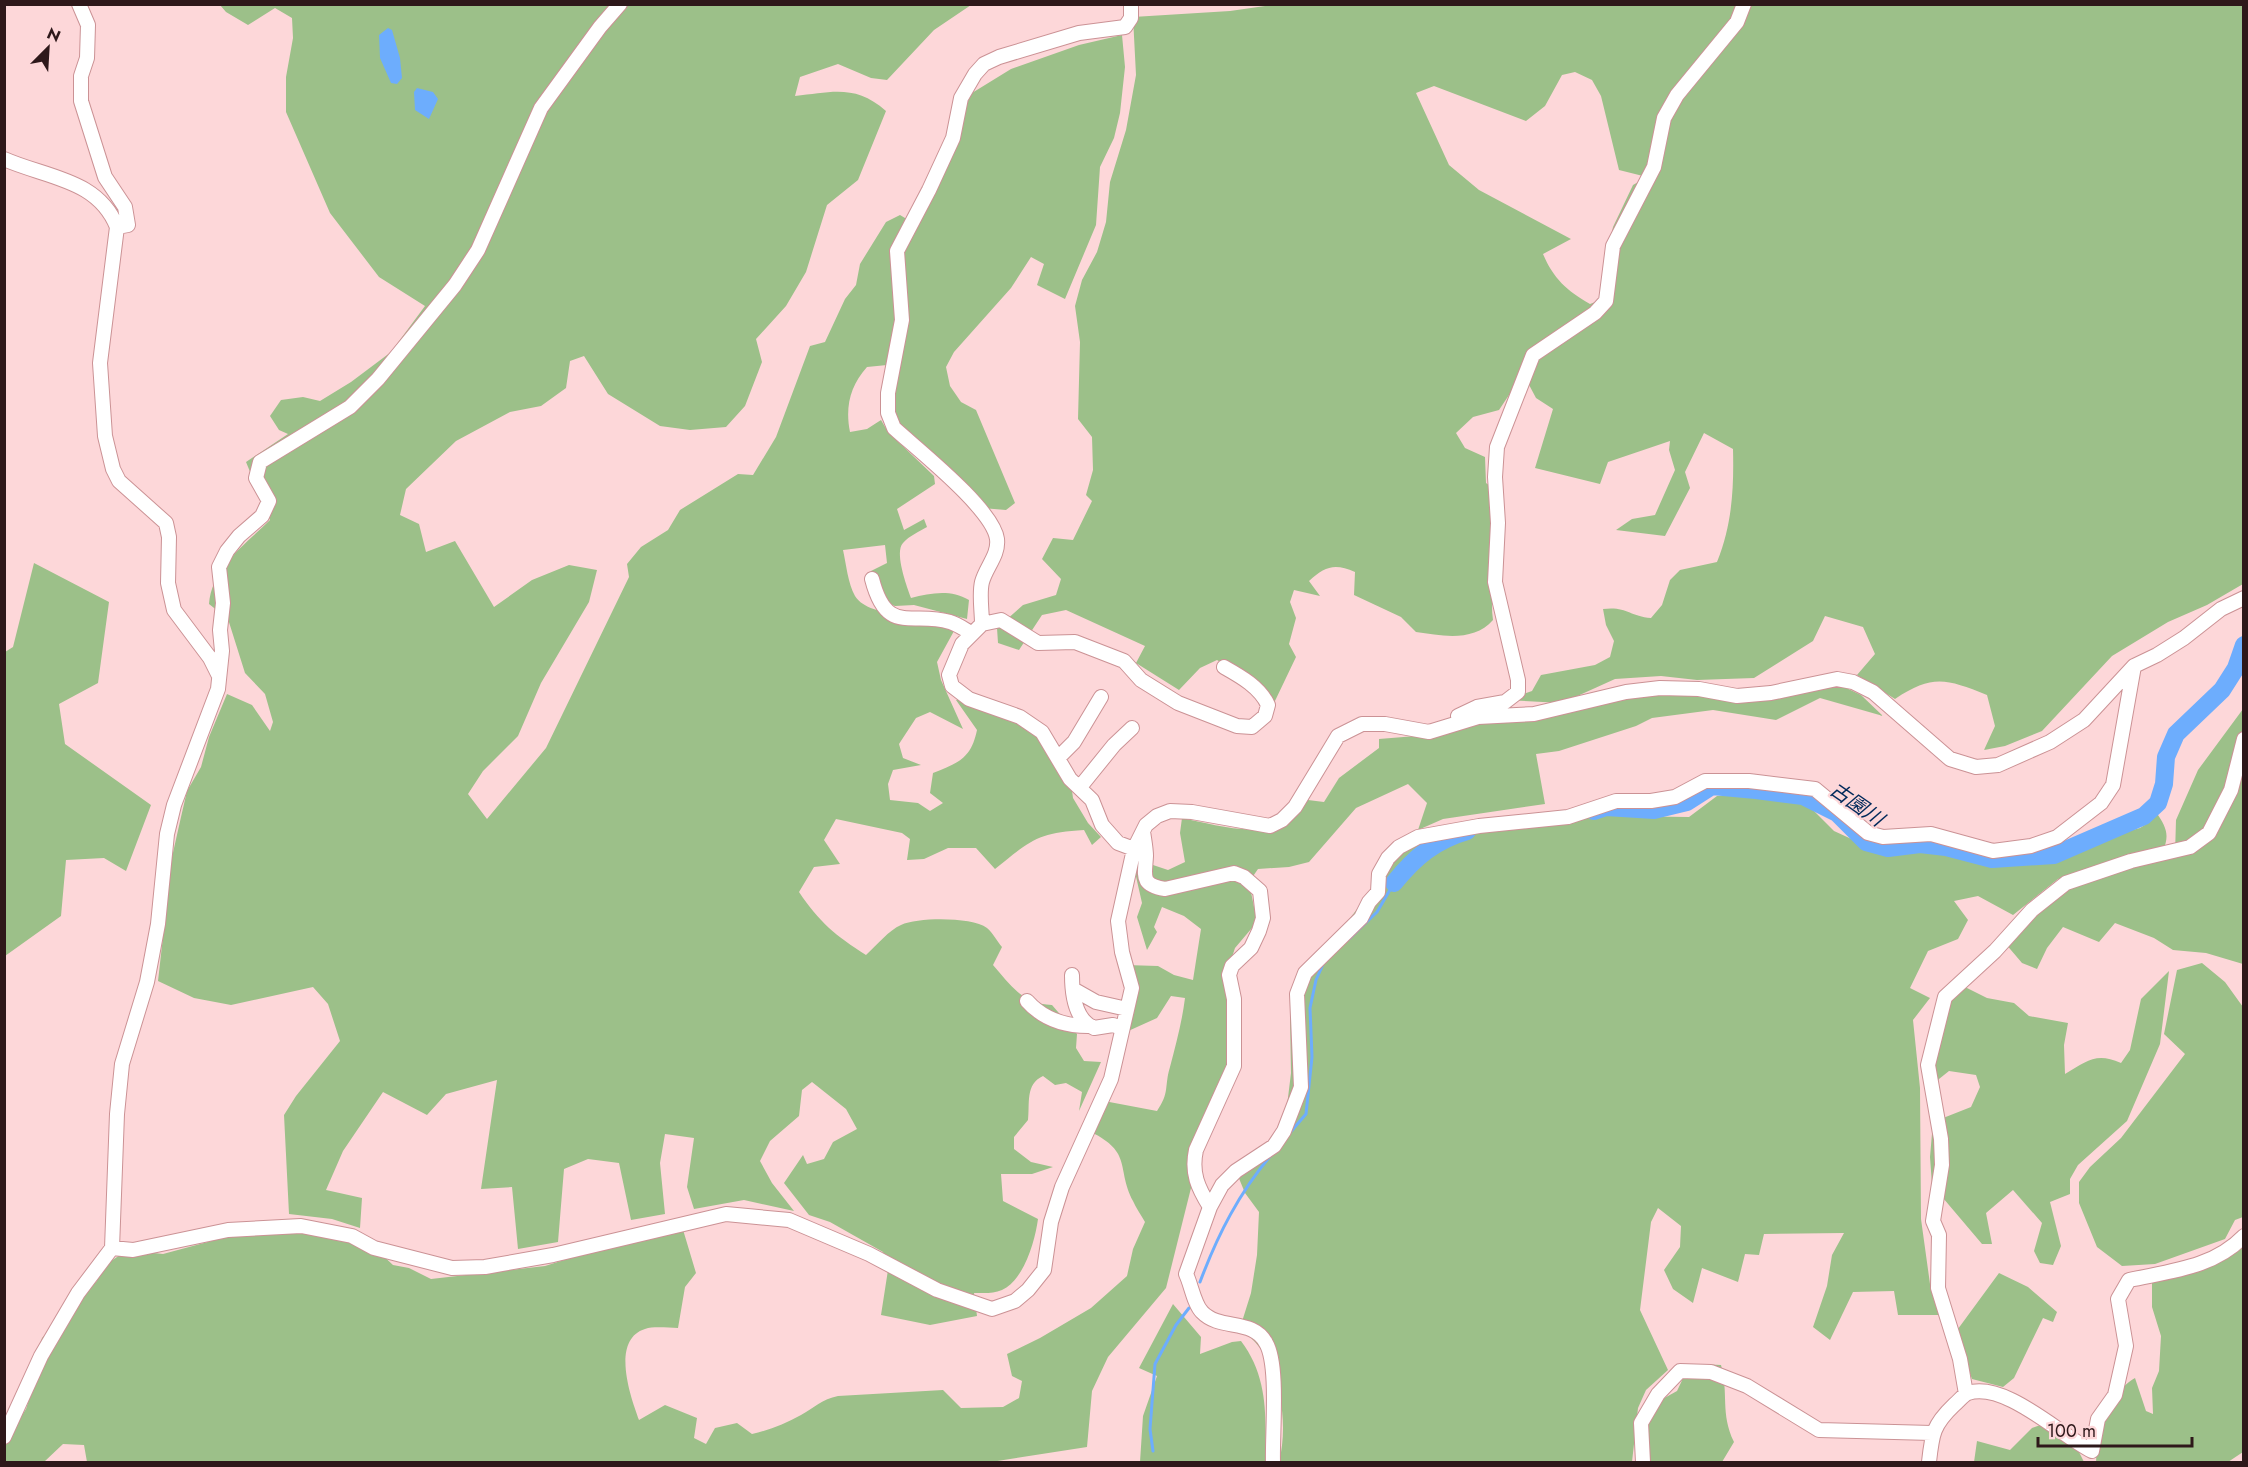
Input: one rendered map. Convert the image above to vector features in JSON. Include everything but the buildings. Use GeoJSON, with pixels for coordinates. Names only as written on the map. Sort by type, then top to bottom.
{"type":"FeatureCollection","features":[{"type":"Feature","properties":{"kind":"street"},"geometry":{"type":"LineString","coordinates":[[79,4],[88,26],[87,58],[81,76],[81,101],[105,177],[125,207],[128,225],[117,227]]}},
{"type":"Feature","properties":{"kind":"street"},"geometry":{"type":"LineString","coordinates":[[4,1437],[41,1356],[78,1293],[112,1248],[117,1113],[122,1064],[147,982],[158,924],[167,834],[174,805],[216,699],[222,651],[220,630],[224,603],[219,567],[227,551],[239,536],[262,516],[269,501],[256,478],[260,462],[350,407],[378,379],[455,285],[478,250],[541,108],[600,27],[620,4]]}},
{"type":"Feature","properties":{"kind":"street"},"geometry":{"type":"LineString","coordinates":[[982,624],[982,583],[996,553],[997,539],[991,522],[966,495],[894,428],[888,413],[888,393],[902,320],[897,251],[930,190],[953,138],[961,98],[975,74],[984,64],[999,57],[1079,33],[1125,27],[1131,18],[1131,4]]}},
{"type":"Feature","properties":{"kind":"street"},"geometry":{"type":"LineString","coordinates":[[1453,726],[1459,714],[1505,702],[1518,692],[1518,680],[1495,582],[1498,523],[1497,447],[1533,355],[1595,314],[1606,301],[1613,246],[1654,167],[1664,118],[1677,94],[1737,22],[1744,4]]}},
{"type":"Feature","properties":{"kind":"street"},"geometry":{"type":"LineString","coordinates":[[4,159],[88,191],[103,202],[117,227],[100,363],[99,389],[110,458],[119,481],[166,523],[169,537],[168,583],[174,610],[210,658],[218,675]]}},
{"type":"Feature","properties":{"kind":"street"},"geometry":{"type":"LineString","coordinates":[[873,579],[877,596],[888,611],[908,621],[949,621],[971,633]]}},
{"type":"Feature","properties":{"kind":"street"},"geometry":{"type":"LineString","coordinates":[[112,1248],[141,1248],[248,1227],[301,1226],[352,1236],[374,1248],[452,1268],[485,1268],[553,1255],[726,1214],[789,1220],[869,1254],[937,1290],[992,1309],[1015,1301],[1028,1290],[1044,1270],[1051,1222],[1062,1187],[1111,1079],[1132,988],[1122,952],[1118,921],[1134,849],[1143,831],[1157,816],[1170,811],[1192,812],[1270,826],[1282,820],[1296,807],[1338,736],[1362,724],[1385,724],[1429,732],[1478,717],[1534,714],[1581,705],[1626,692],[1660,688],[1699,689],[1737,696],[1771,693],[1837,679],[1852,682],[1873,692],[1950,759],[1976,767],[1998,765],[2050,742],[2084,720],[2134,666],[2157,655],[2184,638],[2221,609],[2244,598]]}},
{"type":"Feature","properties":{"kind":"street"},"geometry":{"type":"LineString","coordinates":[[1134,849],[1118,843],[1102,825],[1092,800],[1070,779],[1042,732],[1020,717],[984,707],[952,686],[949,675],[953,662],[971,633],[982,624],[1001,620],[1038,643],[1075,642],[1124,661],[1141,680],[1178,703],[1238,726],[1252,727],[1259,723],[1267,711],[1265,698],[1244,678],[1224,667]]}},
{"type":"Feature","properties":{"kind":"street"},"geometry":{"type":"LineString","coordinates":[[1273,1462],[1272,1372],[1267,1343],[1256,1331],[1245,1327],[1222,1325],[1201,1312],[1186,1274],[1210,1207],[1222,1185],[1236,1171],[1274,1146],[1284,1131],[1301,1087],[1297,994],[1305,973],[1361,918],[1369,902],[1378,892],[1379,874],[1388,858],[1399,847],[1418,837],[1479,826],[1568,817],[1616,801],[1675,797],[1705,781],[1749,781],[1815,789],[1868,832],[1883,837],[1931,834],[1993,851],[2031,846],[2057,837],[2101,803],[2112,785],[2134,666]]}},
{"type":"Feature","properties":{"kind":"street"},"geometry":{"type":"LineString","coordinates":[[1058,758],[1074,742],[1101,697]]}},
{"type":"Feature","properties":{"kind":"street"},"geometry":{"type":"LineString","coordinates":[[1080,787],[1114,745],[1132,728]]}},
{"type":"Feature","properties":{"kind":"street"},"geometry":{"type":"LineString","coordinates":[[1966,1394],[1960,1359],[1938,1288],[1939,1235],[1933,1221],[1942,1165],[1941,1139],[1928,1065],[1945,997],[1995,951],[2031,910],[2066,883],[2131,861],[2190,847],[2209,833],[2231,790],[2244,739]]}},
{"type":"Feature","properties":{"kind":"street"},"geometry":{"type":"LineString","coordinates":[[1143,831],[1146,856],[1144,878],[1155,887],[1165,888],[1234,873],[1244,877],[1260,891],[1263,918],[1259,931],[1251,948],[1232,966],[1229,975],[1234,999],[1234,1066],[1196,1150],[1193,1165],[1198,1188],[1210,1207]]}},
{"type":"Feature","properties":{"kind":"street"},"geometry":{"type":"LineString","coordinates":[[1088,1026],[1078,1010],[1072,982],[1096,1002],[1127,1009]]}},
{"type":"Feature","properties":{"kind":"street"},"geometry":{"type":"LineString","coordinates":[[1027,1001],[1036,1012],[1075,1026],[1094,1028],[1113,1025],[1122,1028]]}},
{"type":"Feature","properties":{"kind":"street"},"geometry":{"type":"LineString","coordinates":[[1929,1462],[1932,1433],[1940,1419],[1966,1394],[1979,1391],[2013,1399],[2092,1457],[2098,1419],[2115,1395],[2127,1346],[2118,1299],[2129,1280],[2194,1267],[2217,1257],[2244,1236]]}},
{"type":"Feature","properties":{"kind":"street"},"geometry":{"type":"LineString","coordinates":[[1643,1462],[1641,1423],[1658,1394],[1680,1371],[1711,1372],[1747,1386],[1819,1430],[1932,1433]]}},
{"type":"Feature","properties":{"kind":"green space"},"geometry":{"type":"Polygon","coordinates":[[[1280,4],[2243,5],[2243,584],[2207,605],[2168,622],[2112,656],[2042,731],[2005,746],[1984,750],[1995,726],[1987,695],[1961,685],[1940,682],[1920,686],[1895,699],[1857,675],[1875,654],[1863,627],[1825,616],[1813,641],[1754,678],[1697,680],[1661,676],[1615,679],[1562,703],[1505,700],[1532,691],[1541,675],[1595,665],[1610,657],[1614,641],[1606,625],[1603,609],[1617,609],[1651,618],[1662,605],[1670,580],[1680,570],[1717,562],[1729,521],[1733,478],[1733,449],[1704,433],[1685,472],[1690,488],[1665,536],[1616,530],[1632,519],[1655,515],[1675,470],[1669,450],[1670,441],[1608,462],[1600,484],[1535,468],[1553,409],[1536,398],[1527,381],[1519,380],[1499,410],[1473,417],[1456,433],[1465,448],[1485,457],[1486,483],[1503,496],[1503,527],[1493,589],[1493,620],[1477,632],[1458,636],[1416,632],[1401,617],[1354,595],[1355,572],[1336,567],[1325,569],[1309,581],[1320,596],[1294,590],[1290,602],[1296,618],[1289,644],[1296,657],[1274,703],[1255,683],[1217,660],[1200,668],[1179,690],[1136,663],[1145,646],[1066,610],[1042,615],[1019,650],[998,643],[997,628],[1023,605],[1056,595],[1061,579],[1042,559],[1053,538],[1073,540],[1092,501],[1086,495],[1093,470],[1092,437],[1078,419],[1080,342],[1075,306],[1082,280],[1097,252],[1106,222],[1110,182],[1126,130],[1136,75],[1133,17],[1230,11],[1280,4]],[[1575,72],[1562,75],[1545,106],[1526,121],[1434,86],[1416,93],[1449,165],[1479,190],[1571,239],[1543,254],[1551,270],[1562,283],[1590,304],[1614,295],[1605,265],[1613,227],[1633,185],[1647,177],[1619,170],[1601,96],[1592,80],[1575,72]]]}},
{"type":"Feature","properties":{"kind":"green space"},"geometry":{"type":"Polygon","coordinates":[[[220,5],[971,5],[934,30],[887,80],[871,78],[838,64],[800,77],[795,96],[832,92],[854,93],[875,102],[886,111],[858,180],[827,205],[806,272],[786,306],[756,339],[762,362],[745,406],[726,427],[690,430],[660,426],[608,394],[584,356],[570,361],[566,388],[541,406],[510,412],[456,441],[406,489],[400,515],[419,524],[426,552],[455,541],[494,607],[532,580],[569,565],[597,570],[589,602],[541,683],[518,736],[483,771],[468,794],[487,819],[546,748],[629,577],[627,564],[641,547],[668,530],[680,510],[738,474],[753,475],[776,437],[810,346],[825,342],[845,299],[856,285],[860,264],[886,222],[900,215],[910,221],[972,93],[1011,69],[1079,45],[1122,35],[1125,67],[1120,113],[1114,138],[1100,167],[1096,225],[1065,299],[1037,285],[1044,264],[1031,257],[1011,288],[954,352],[946,367],[950,386],[961,402],[976,410],[1015,503],[1006,510],[982,508],[892,418],[887,365],[867,367],[856,382],[849,405],[850,432],[867,429],[881,420],[888,432],[934,476],[935,484],[897,509],[904,530],[924,519],[927,527],[908,538],[901,547],[902,570],[911,598],[948,593],[969,600],[967,619],[914,605],[895,606],[881,600],[870,584],[871,571],[887,563],[885,545],[843,550],[853,591],[863,604],[887,613],[930,620],[954,631],[937,662],[941,680],[963,729],[930,712],[916,718],[899,744],[903,758],[921,765],[893,770],[888,784],[890,800],[918,803],[930,811],[943,803],[930,793],[933,773],[956,763],[971,748],[977,730],[956,700],[976,694],[1043,734],[1069,768],[1073,798],[1088,823],[1101,837],[1092,845],[1084,830],[1045,836],[1017,851],[995,869],[976,848],[948,848],[924,859],[907,860],[910,839],[902,833],[836,819],[824,840],[840,864],[814,867],[799,892],[829,928],[866,955],[892,930],[909,922],[958,920],[980,924],[987,928],[1002,947],[993,965],[1012,987],[1033,1001],[1052,1005],[1077,1034],[1076,1048],[1084,1061],[1101,1062],[1079,1111],[1082,1092],[1066,1083],[1055,1085],[1043,1076],[1033,1084],[1028,1120],[1014,1137],[1014,1149],[1031,1162],[1053,1167],[1032,1174],[1001,1174],[1003,1201],[1038,1219],[1027,1259],[1010,1285],[995,1292],[974,1293],[977,1316],[930,1325],[881,1315],[888,1270],[883,1252],[830,1222],[809,1215],[784,1183],[803,1155],[807,1164],[824,1159],[833,1142],[857,1129],[846,1109],[812,1082],[802,1090],[799,1116],[770,1141],[760,1161],[772,1183],[794,1211],[744,1200],[694,1209],[687,1187],[694,1138],[665,1134],[660,1163],[665,1214],[631,1220],[619,1163],[588,1159],[564,1169],[558,1242],[518,1249],[512,1187],[481,1189],[497,1080],[446,1094],[427,1115],[383,1092],[343,1151],[326,1190],[362,1198],[360,1228],[332,1219],[289,1214],[284,1115],[296,1096],[340,1041],[328,1004],[313,987],[231,1005],[194,998],[158,981],[172,857],[187,791],[201,767],[209,737],[227,694],[252,705],[270,731],[273,722],[265,694],[245,673],[228,619],[209,604],[211,591],[223,568],[270,520],[246,462],[288,434],[279,430],[270,416],[281,400],[303,397],[320,401],[351,382],[391,352],[425,306],[379,277],[330,213],[286,112],[286,77],[293,38],[292,18],[275,8],[248,25],[226,12],[220,5]]]}},
{"type":"Feature","properties":{"kind":"green space"},"geometry":{"type":"Polygon","coordinates":[[[34,563],[109,602],[98,683],[59,704],[65,744],[151,805],[126,871],[104,858],[66,860],[61,916],[5,956],[5,652],[13,647],[34,563]]]}},
{"type":"Feature","properties":{"kind":"green space"},"geometry":{"type":"Polygon","coordinates":[[[1840,685],[1861,695],[1883,716],[1820,698],[1776,720],[1713,710],[1652,718],[1636,726],[1559,751],[1536,754],[1545,804],[1443,819],[1418,830],[1427,803],[1408,784],[1356,808],[1309,862],[1289,867],[1258,869],[1249,882],[1257,922],[1235,948],[1229,966],[1239,987],[1232,1065],[1200,1152],[1166,1288],[1108,1357],[1092,1391],[1087,1447],[991,1462],[87,1462],[84,1445],[63,1444],[44,1462],[5,1462],[5,1441],[26,1409],[38,1372],[37,1354],[42,1338],[96,1282],[108,1263],[120,1255],[145,1252],[163,1254],[230,1236],[265,1230],[322,1234],[378,1251],[393,1265],[409,1268],[431,1279],[545,1266],[681,1223],[696,1273],[685,1287],[678,1328],[649,1328],[634,1335],[628,1345],[626,1370],[639,1420],[665,1405],[697,1418],[694,1438],[706,1444],[715,1428],[737,1423],[752,1434],[789,1421],[823,1401],[838,1396],[943,1390],[961,1408],[1003,1407],[1019,1398],[1022,1381],[1012,1376],[1007,1354],[1040,1338],[1091,1308],[1127,1276],[1133,1249],[1145,1222],[1128,1189],[1118,1154],[1113,1147],[1091,1132],[1104,1101],[1157,1111],[1165,1094],[1185,998],[1171,996],[1157,1018],[1126,1032],[1126,965],[1158,966],[1174,975],[1193,980],[1201,929],[1184,916],[1162,907],[1154,927],[1157,932],[1147,950],[1137,917],[1142,903],[1135,872],[1144,862],[1168,870],[1185,862],[1180,833],[1182,818],[1234,828],[1273,827],[1294,815],[1308,800],[1324,802],[1339,778],[1379,748],[1379,739],[1428,735],[1481,721],[1640,693],[1840,685]]]}},
{"type":"Feature","properties":{"kind":"green space"},"geometry":{"type":"Polygon","coordinates":[[[2243,709],[2243,964],[2206,953],[2173,950],[2154,938],[2115,923],[2099,942],[2063,927],[2047,948],[2037,969],[2022,963],[2005,943],[2041,907],[2079,883],[2109,869],[2143,865],[2175,854],[2176,820],[2198,770],[2243,709]]]}},
{"type":"Feature","properties":{"kind":"green space"},"geometry":{"type":"Polygon","coordinates":[[[1756,795],[1806,803],[1834,831],[1869,847],[1934,842],[2002,858],[2034,856],[2140,828],[2151,821],[2156,812],[2164,826],[2166,840],[2163,851],[2126,858],[2058,879],[2013,915],[1978,896],[1954,901],[1968,920],[1958,939],[1928,951],[1910,988],[1930,998],[1913,1020],[1920,1088],[1921,1219],[1930,1284],[1940,1315],[1898,1315],[1894,1291],[1853,1292],[1830,1340],[1813,1327],[1827,1286],[1832,1255],[1844,1233],[1764,1234],[1759,1255],[1745,1254],[1738,1282],[1702,1268],[1693,1303],[1673,1289],[1664,1270],[1680,1247],[1681,1226],[1658,1208],[1651,1222],[1640,1310],[1668,1370],[1646,1390],[1638,1408],[1632,1462],[1279,1462],[1283,1419],[1274,1374],[1260,1348],[1240,1328],[1251,1293],[1257,1255],[1259,1212],[1245,1193],[1238,1176],[1274,1141],[1286,1114],[1291,1073],[1290,1015],[1298,985],[1375,886],[1400,849],[1425,840],[1536,815],[1689,817],[1717,796],[1756,795]]]}},
{"type":"Feature","properties":{"kind":"green space"},"geometry":{"type":"Polygon","coordinates":[[[2202,963],[2225,982],[2243,1007],[2243,1217],[2235,1220],[2225,1239],[2155,1264],[2122,1266],[2097,1247],[2079,1203],[2079,1182],[2090,1167],[2121,1138],[2185,1054],[2164,1034],[2177,970],[2202,963]]]}},
{"type":"Feature","properties":{"kind":"green space"},"geometry":{"type":"Polygon","coordinates":[[[2169,971],[2160,1044],[2127,1121],[2078,1165],[2070,1179],[2070,1194],[2050,1202],[2061,1246],[2053,1265],[2040,1263],[2034,1251],[2042,1223],[2013,1190],[1986,1213],[1992,1244],[1982,1244],[1932,1185],[1930,1157],[1933,1122],[1971,1107],[1980,1087],[1976,1075],[1949,1071],[1939,1079],[1932,1095],[1941,1005],[1963,986],[1987,998],[2014,1003],[2029,1016],[2068,1023],[2064,1045],[2065,1074],[2098,1058],[2121,1063],[2130,1050],[2141,999],[2169,971]]]}},
{"type":"Feature","properties":{"kind":"green space"},"geometry":{"type":"Polygon","coordinates":[[[2243,1243],[2243,1452],[2228,1462],[2096,1462],[2095,1427],[2103,1411],[2116,1395],[2135,1378],[2146,1411],[2153,1414],[2152,1388],[2159,1371],[2161,1336],[2152,1307],[2152,1283],[2218,1251],[2243,1243]]]}},
{"type":"Feature","properties":{"kind":"green space"},"geometry":{"type":"Polygon","coordinates":[[[1999,1273],[2028,1287],[2057,1312],[2053,1322],[2043,1318],[2014,1378],[2003,1387],[1972,1379],[1955,1333],[1999,1273]]]}},
{"type":"Feature","properties":{"kind":"green space"},"geometry":{"type":"Polygon","coordinates":[[[1173,1304],[1201,1337],[1200,1354],[1241,1341],[1250,1355],[1257,1369],[1264,1399],[1265,1462],[1140,1462],[1143,1416],[1157,1376],[1139,1368],[1173,1304]]]}},
{"type":"Feature","properties":{"kind":"green space"},"geometry":{"type":"Polygon","coordinates":[[[1697,1364],[1721,1365],[1727,1422],[1734,1442],[1722,1462],[1642,1462],[1650,1406],[1677,1391],[1686,1372],[1697,1364]]]}},
{"type":"Feature","properties":{"kind":"green space"},"geometry":{"type":"Polygon","coordinates":[[[2046,1423],[2071,1436],[2084,1462],[1974,1462],[1977,1441],[2010,1450],[2032,1428],[2046,1423]]]}},
{"type":"Feature","properties":{"kind":"water"},"geometry":{"type":"Polygon","coordinates":[[[388,28],[392,30],[400,58],[402,78],[397,84],[391,83],[380,58],[379,35],[388,28]]]}},
{"type":"Feature","properties":{"kind":"water"},"geometry":{"type":"Polygon","coordinates":[[[417,88],[433,92],[438,99],[429,119],[415,110],[414,92],[417,88]]]}},
{"type":"Feature","properties":{"kind":"waterway","name":"古園川"},"geometry":{"type":"LineString","coordinates":[[1594,811],[1606,807],[1654,810],[1687,802],[1712,786],[1756,790],[1803,796],[1837,813],[1866,842],[1888,848],[1920,844],[1946,847],[1992,859],[2054,855],[2144,816],[2158,803],[2164,784],[2166,757],[2176,734],[2222,690],[2236,668],[2244,645]]}},
{"type":"Feature","properties":{"kind":"waterway","name":"古園川"},"geometry":{"type":"LineString","coordinates":[[1394,883],[1426,851],[1445,839],[1467,831]]}},
{"type":"Feature","properties":{"kind":"waterway"},"geometry":{"type":"LineString","coordinates":[[1349,939],[1377,912],[1394,883]]}},
{"type":"Feature","properties":{"kind":"waterway"},"geometry":{"type":"LineString","coordinates":[[1288,1135],[1306,1114],[1312,1057],[1310,1008],[1316,980],[1324,962]]}},
{"type":"Feature","properties":{"kind":"waterway"},"geometry":{"type":"LineString","coordinates":[[1200,1282],[1230,1215],[1249,1184],[1272,1154]]}},
{"type":"Feature","properties":{"kind":"waterway"},"geometry":{"type":"LineString","coordinates":[[1153,1451],[1150,1429],[1155,1364],[1176,1325],[1189,1308]]}}]}
